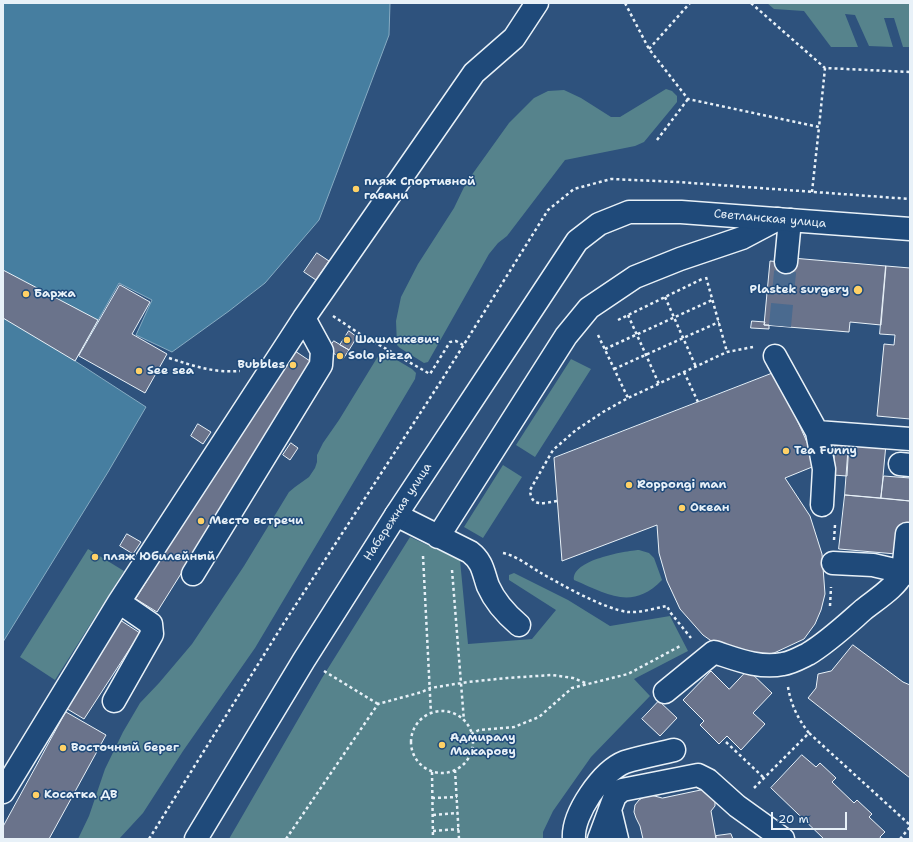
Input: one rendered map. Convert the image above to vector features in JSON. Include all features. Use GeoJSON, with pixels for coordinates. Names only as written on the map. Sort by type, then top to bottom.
{"type":"FeatureCollection","features":[{"type":"Feature","properties":{"kind":"main road"},"geometry":{"type":"LineString","coordinates":[[3,792],[119,602],[272,366],[474,74],[514,38],[537,3]]}},
{"type":"Feature","properties":{"kind":"main road","name":"Светланская улица"},"geometry":{"type":"LineString","coordinates":[[630,212],[681,212],[910,229]]}},
{"type":"Feature","properties":{"kind":"main road","name":"Набережная улица"},"geometry":{"type":"LineString","coordinates":[[196,839],[304,660],[396,514],[577,241],[599,224],[630,212]]}},
{"type":"Feature","properties":{"kind":"main road"},"geometry":{"type":"LineString","coordinates":[[438,537],[568,334],[590,308],[635,277],[686,257],[742,238],[784,220],[786,262]]}},
{"type":"Feature","properties":{"kind":"main road"},"geometry":{"type":"LineString","coordinates":[[193,574],[321,365],[322,351],[310,310]]}},
{"type":"Feature","properties":{"kind":"main road"},"geometry":{"type":"LineString","coordinates":[[775,356],[817,432],[824,469],[829,513]]}},
{"type":"Feature","properties":{"kind":"main road"},"geometry":{"type":"LineString","coordinates":[[817,432],[910,439]]}},
{"type":"Feature","properties":{"kind":"main road"},"geometry":{"type":"LineString","coordinates":[[396,514],[438,537],[470,552],[478,558],[489,587],[503,611],[519,625]]}},
{"type":"Feature","properties":{"kind":"main road"},"geometry":{"type":"LineString","coordinates":[[665,692],[714,652],[764,666],[782,664],[809,653],[828,640],[886,592],[906,573],[907,534]]}},
{"type":"Feature","properties":{"kind":"main road"},"geometry":{"type":"LineString","coordinates":[[833,553],[906,573]]}},
{"type":"Feature","properties":{"kind":"main road"},"geometry":{"type":"LineString","coordinates":[[114,701],[152,634],[151,624],[119,602]]}},
{"type":"Feature","properties":{"kind":"main road"},"geometry":{"type":"LineString","coordinates":[[574,839],[579,815],[585,800],[617,766],[626,762],[674,750]]}},
{"type":"Feature","properties":{"kind":"main road"},"geometry":{"type":"LineString","coordinates":[[598,839],[615,796],[622,790],[698,775],[708,780],[737,806],[783,839]]}},
{"type":"Feature","properties":{"kind":"main road"},"geometry":{"type":"LineString","coordinates":[[610,810],[617,839]]}},
{"type":"Feature","properties":{"kind":"path"},"geometry":{"type":"LineString","coordinates":[[625,3],[649,49],[688,99],[819,127]]}},
{"type":"Feature","properties":{"kind":"path"},"geometry":{"type":"LineString","coordinates":[[649,49],[690,3]]}},
{"type":"Feature","properties":{"kind":"path"},"geometry":{"type":"LineString","coordinates":[[751,3],[824,68],[910,72]]}},
{"type":"Feature","properties":{"kind":"path"},"geometry":{"type":"LineString","coordinates":[[812,192],[824,68]]}},
{"type":"Feature","properties":{"kind":"path"},"geometry":{"type":"LineString","coordinates":[[657,140],[688,99]]}},
{"type":"Feature","properties":{"kind":"path"},"geometry":{"type":"LineString","coordinates":[[557,501],[539,504],[533,501],[530,496],[530,490],[553,450],[576,430],[603,412],[628,398],[727,352],[706,277],[616,321]]}},
{"type":"Feature","properties":{"kind":"path"},"geometry":{"type":"LineString","coordinates":[[665,297],[696,367]]}},
{"type":"Feature","properties":{"kind":"path"},"geometry":{"type":"LineString","coordinates":[[605,349],[712,300]]}},
{"type":"Feature","properties":{"kind":"path"},"geometry":{"type":"LineString","coordinates":[[310,310],[360,334],[430,374],[450,342],[456,341],[463,346]]}},
{"type":"Feature","properties":{"kind":"path"},"geometry":{"type":"LineString","coordinates":[[628,315],[659,384]]}},
{"type":"Feature","properties":{"kind":"path"},"geometry":{"type":"LineString","coordinates":[[614,369],[719,322]]}},
{"type":"Feature","properties":{"kind":"path"},"geometry":{"type":"LineString","coordinates":[[568,334],[592,333],[597,330],[628,398]]}},
{"type":"Feature","properties":{"kind":"path"},"geometry":{"type":"LineString","coordinates":[[169,358],[202,369],[228,372],[257,370],[272,366]]}},
{"type":"Feature","properties":{"kind":"path"},"geometry":{"type":"LineString","coordinates":[[684,372],[698,402]]}},
{"type":"Feature","properties":{"kind":"path"},"geometry":{"type":"LineString","coordinates":[[149,839],[282,626],[443,378]]}},
{"type":"Feature","properties":{"kind":"path"},"geometry":{"type":"LineString","coordinates":[[829,513],[833,553]]}},
{"type":"Feature","properties":{"kind":"path"},"geometry":{"type":"LineString","coordinates":[[422,553],[431,714]]}},
{"type":"Feature","properties":{"kind":"path"},"geometry":{"type":"LineString","coordinates":[[481,565],[499,553],[509,554],[574,591],[614,608],[628,612],[667,606],[691,638]]}},
{"type":"Feature","properties":{"kind":"path"},"geometry":{"type":"LineString","coordinates":[[452,567],[464,721]]}},
{"type":"Feature","properties":{"kind":"path"},"geometry":{"type":"LineString","coordinates":[[471,734],[479,730],[514,727],[539,717],[572,688],[628,674],[683,644]]}},
{"type":"Feature","properties":{"kind":"path"},"geometry":{"type":"LineString","coordinates":[[782,664],[793,708],[799,721],[809,733],[910,826],[900,839]]}},
{"type":"Feature","properties":{"kind":"path"},"geometry":{"type":"LineString","coordinates":[[325,672],[378,704]]}},
{"type":"Feature","properties":{"kind":"path"},"geometry":{"type":"LineString","coordinates":[[286,839],[378,704],[422,692],[430,688],[507,678],[552,675],[573,678],[588,684]]}},
{"type":"Feature","properties":{"kind":"path"},"geometry":{"type":"LineString","coordinates":[[437,712],[449,712],[460,717],[464,721],[473,741],[470,755],[466,761],[455,770],[448,772],[440,773],[425,768],[415,757],[411,743],[414,728],[419,722],[437,712]]}},
{"type":"Feature","properties":{"kind":"path"},"geometry":{"type":"LineString","coordinates":[[737,806],[809,733]]}},
{"type":"Feature","properties":{"kind":"path"},"geometry":{"type":"LineString","coordinates":[[726,742],[764,778]]}},
{"type":"Feature","properties":{"kind":"path"},"geometry":{"type":"LineString","coordinates":[[455,770],[459,839]]}},
{"type":"Feature","properties":{"kind":"path"},"geometry":{"type":"LineString","coordinates":[[432,771],[433,839]]}},
{"type":"Feature","properties":{"kind":"path"},"geometry":{"type":"LineString","coordinates":[[432,798],[457,796]]}},
{"type":"Feature","properties":{"kind":"path"},"geometry":{"type":"LineString","coordinates":[[433,815],[458,813]]}},
{"type":"Feature","properties":{"kind":"path"},"geometry":{"type":"LineString","coordinates":[[433,831],[459,829]]}},
{"type":"Feature","properties":{"kind":"green space"},"geometry":{"type":"Polygon","coordinates":[[[767,3],[910,3],[910,47],[903,47],[894,18],[884,18],[893,47],[869,46],[855,15],[845,14],[858,47],[831,47],[804,11],[774,9],[767,3]]]}},
{"type":"Feature","properties":{"kind":"green space"},"geometry":{"type":"Polygon","coordinates":[[[666,89],[672,91],[677,96],[677,102],[644,142],[635,146],[565,160],[507,236],[498,243],[489,254],[428,362],[424,363],[397,345],[396,321],[401,297],[418,264],[454,208],[466,183],[509,123],[534,98],[548,91],[564,90],[581,98],[611,117],[620,117],[666,89]]]}},
{"type":"Feature","properties":{"kind":"green space"},"geometry":{"type":"Polygon","coordinates":[[[380,353],[385,353],[412,369],[416,373],[415,379],[255,648],[183,751],[143,813],[119,839],[78,839],[89,816],[105,769],[123,732],[140,703],[192,644],[244,566],[289,492],[309,477],[315,468],[317,455],[323,443],[339,420],[380,353]]]}},
{"type":"Feature","properties":{"kind":"green space"},"geometry":{"type":"Polygon","coordinates":[[[571,359],[591,369],[535,457],[516,445],[571,359]]]}},
{"type":"Feature","properties":{"kind":"green space"},"geometry":{"type":"Polygon","coordinates":[[[503,465],[522,477],[483,538],[464,527],[503,465]]]}},
{"type":"Feature","properties":{"kind":"green space"},"geometry":{"type":"Polygon","coordinates":[[[410,537],[460,560],[468,644],[532,639],[556,610],[509,580],[509,575],[514,573],[568,600],[610,626],[670,616],[688,651],[634,679],[650,696],[591,757],[553,811],[543,832],[543,839],[229,839],[322,678],[410,537]]]}},
{"type":"Feature","properties":{"kind":"green space"},"geometry":{"type":"Polygon","coordinates":[[[88,549],[124,571],[55,680],[20,657],[88,549]]]}},
{"type":"Feature","properties":{"kind":"green space"},"geometry":{"type":"Polygon","coordinates":[[[639,550],[649,553],[654,558],[662,580],[651,589],[640,595],[619,597],[597,590],[574,580],[575,573],[581,567],[590,562],[623,552],[639,550]]]}},
{"type":"Feature","properties":{"kind":"water"},"geometry":{"type":"Polygon","coordinates":[[[3,3],[390,3],[389,35],[319,220],[265,283],[172,352],[136,335],[152,300],[119,283],[75,361],[146,407],[108,472],[3,642],[3,3]]]}},
{"type":"Feature","properties":{"kind":"building"},"geometry":{"type":"Polygon","coordinates":[[[317,253],[329,261],[316,280],[304,272],[317,253]]]}},
{"type":"Feature","properties":{"kind":"building"},"geometry":{"type":"Polygon","coordinates":[[[792,258],[886,266],[881,325],[850,322],[849,332],[764,325],[770,261],[792,263],[792,258]]]}},
{"type":"Feature","properties":{"kind":"building"},"geometry":{"type":"Polygon","coordinates":[[[886,266],[910,268],[910,419],[877,416],[884,344],[894,345],[895,335],[880,334],[886,266]]]}},
{"type":"Feature","properties":{"kind":"building","name":"Баржа"},"geometry":{"type":"Polygon","coordinates":[[[3,270],[98,320],[75,361],[3,318],[3,270]]]}},
{"type":"Feature","properties":{"kind":"building"},"geometry":{"type":"Polygon","coordinates":[[[120,285],[150,302],[132,334],[167,354],[145,393],[79,356],[120,285]]]}},
{"type":"Feature","properties":{"kind":"building"},"geometry":{"type":"Polygon","coordinates":[[[752,321],[765,322],[764,325],[769,325],[769,329],[751,328],[752,321]]]}},
{"type":"Feature","properties":{"kind":"building"},"geometry":{"type":"Polygon","coordinates":[[[349,331],[357,337],[349,350],[340,345],[349,331]]]}},
{"type":"Feature","properties":{"kind":"building"},"geometry":{"type":"Polygon","coordinates":[[[334,341],[349,350],[343,359],[328,350],[334,341]]]}},
{"type":"Feature","properties":{"kind":"building"},"geometry":{"type":"Polygon","coordinates":[[[292,349],[313,363],[157,612],[136,599],[292,349]]]}},
{"type":"Feature","properties":{"kind":"building","name":"Океан"},"geometry":{"type":"Polygon","coordinates":[[[776,372],[817,465],[785,478],[810,516],[822,554],[825,594],[821,610],[815,624],[804,639],[774,653],[759,656],[717,645],[703,635],[680,609],[667,581],[659,553],[657,525],[562,561],[554,458],[776,372]]]}},
{"type":"Feature","properties":{"kind":"building"},"geometry":{"type":"Polygon","coordinates":[[[198,424],[211,432],[203,444],[191,436],[198,424]]]}},
{"type":"Feature","properties":{"kind":"building"},"geometry":{"type":"Polygon","coordinates":[[[836,440],[849,441],[847,476],[833,475],[836,440]]]}},
{"type":"Feature","properties":{"kind":"building"},"geometry":{"type":"Polygon","coordinates":[[[849,441],[886,444],[881,498],[845,495],[849,441]]]}},
{"type":"Feature","properties":{"kind":"building"},"geometry":{"type":"Polygon","coordinates":[[[291,443],[298,448],[290,460],[283,455],[291,443]]]}},
{"type":"Feature","properties":{"kind":"building"},"geometry":{"type":"Polygon","coordinates":[[[884,476],[910,478],[910,501],[881,498],[884,476]]]}},
{"type":"Feature","properties":{"kind":"building"},"geometry":{"type":"Polygon","coordinates":[[[845,495],[910,501],[910,527],[898,526],[896,554],[839,549],[845,495]]]}},
{"type":"Feature","properties":{"kind":"building"},"geometry":{"type":"Polygon","coordinates":[[[127,534],[141,542],[133,554],[120,546],[127,534]]]}},
{"type":"Feature","properties":{"kind":"building"},"geometry":{"type":"Polygon","coordinates":[[[120,620],[140,633],[84,719],[64,707],[120,620]]]}},
{"type":"Feature","properties":{"kind":"building"},"geometry":{"type":"Polygon","coordinates":[[[853,645],[903,682],[910,685],[910,778],[808,698],[816,688],[818,674],[831,671],[853,645]]]}},
{"type":"Feature","properties":{"kind":"building"},"geometry":{"type":"Polygon","coordinates":[[[748,670],[772,693],[753,713],[765,724],[741,750],[727,736],[719,744],[700,725],[704,721],[683,700],[711,671],[729,689],[748,670]]]}},
{"type":"Feature","properties":{"kind":"building"},"geometry":{"type":"Polygon","coordinates":[[[659,701],[677,718],[660,736],[642,719],[659,701]]]}},
{"type":"Feature","properties":{"kind":"building"},"geometry":{"type":"Polygon","coordinates":[[[66,712],[106,735],[49,839],[3,839],[3,827],[66,712]]]}},
{"type":"Feature","properties":{"kind":"building"},"geometry":{"type":"Polygon","coordinates":[[[802,755],[816,767],[820,763],[836,778],[832,782],[854,803],[857,800],[872,814],[869,817],[885,832],[880,837],[881,839],[824,839],[771,788],[802,755]]]}},
{"type":"Feature","properties":{"kind":"building"},"geometry":{"type":"Polygon","coordinates":[[[707,789],[715,798],[715,806],[711,811],[716,839],[643,839],[640,826],[634,812],[635,805],[639,800],[651,795],[662,798],[707,789]]]}},
{"type":"Feature","properties":{"kind":"building"},"geometry":{"type":"Polygon","coordinates":[[[731,834],[733,839],[716,839],[716,836],[731,834]]]}},
{"type":"Feature","properties":{"kind":"tunnel"},"geometry":{"type":"LineString","coordinates":[[780,326],[786,262]]}},
{"type":"Feature","properties":{"kind":"place","name":"пляж Спортивной гавани"},"geometry":{"type":"Point","coordinates":[356,189]}},
{"type":"Feature","properties":{"kind":"place","name":"Plastek surgery"},"geometry":{"type":"Point","coordinates":[858,290]}},
{"type":"Feature","properties":{"kind":"place","name":"Баржа"},"geometry":{"type":"Point","coordinates":[26,294]}},
{"type":"Feature","properties":{"kind":"place","name":"Шашлыкевич"},"geometry":{"type":"Point","coordinates":[347,340]}},
{"type":"Feature","properties":{"kind":"place","name":"Solo pizza"},"geometry":{"type":"Point","coordinates":[340,356]}},
{"type":"Feature","properties":{"kind":"place","name":"Bubbles"},"geometry":{"type":"Point","coordinates":[293,365]}},
{"type":"Feature","properties":{"kind":"place","name":"See sea"},"geometry":{"type":"Point","coordinates":[139,371]}},
{"type":"Feature","properties":{"kind":"place","name":"Tea Funny"},"geometry":{"type":"Point","coordinates":[786,451]}},
{"type":"Feature","properties":{"kind":"place","name":"Roppongi man"},"geometry":{"type":"Point","coordinates":[629,485]}},
{"type":"Feature","properties":{"kind":"place","name":"Океан"},"geometry":{"type":"Point","coordinates":[682,508]}},
{"type":"Feature","properties":{"kind":"place","name":"Место встречи"},"geometry":{"type":"Point","coordinates":[201,521]}},
{"type":"Feature","properties":{"kind":"place","name":"пляж Юбилейный"},"geometry":{"type":"Point","coordinates":[95,557]}},
{"type":"Feature","properties":{"kind":"place","name":"Адмиралу Макарову"},"geometry":{"type":"Point","coordinates":[442,745]}},
{"type":"Feature","properties":{"kind":"place","name":"Восточный берег"},"geometry":{"type":"Point","coordinates":[63,748]}},
{"type":"Feature","properties":{"kind":"place","name":"Косатка ДВ"},"geometry":{"type":"Point","coordinates":[36,795]}}]}
